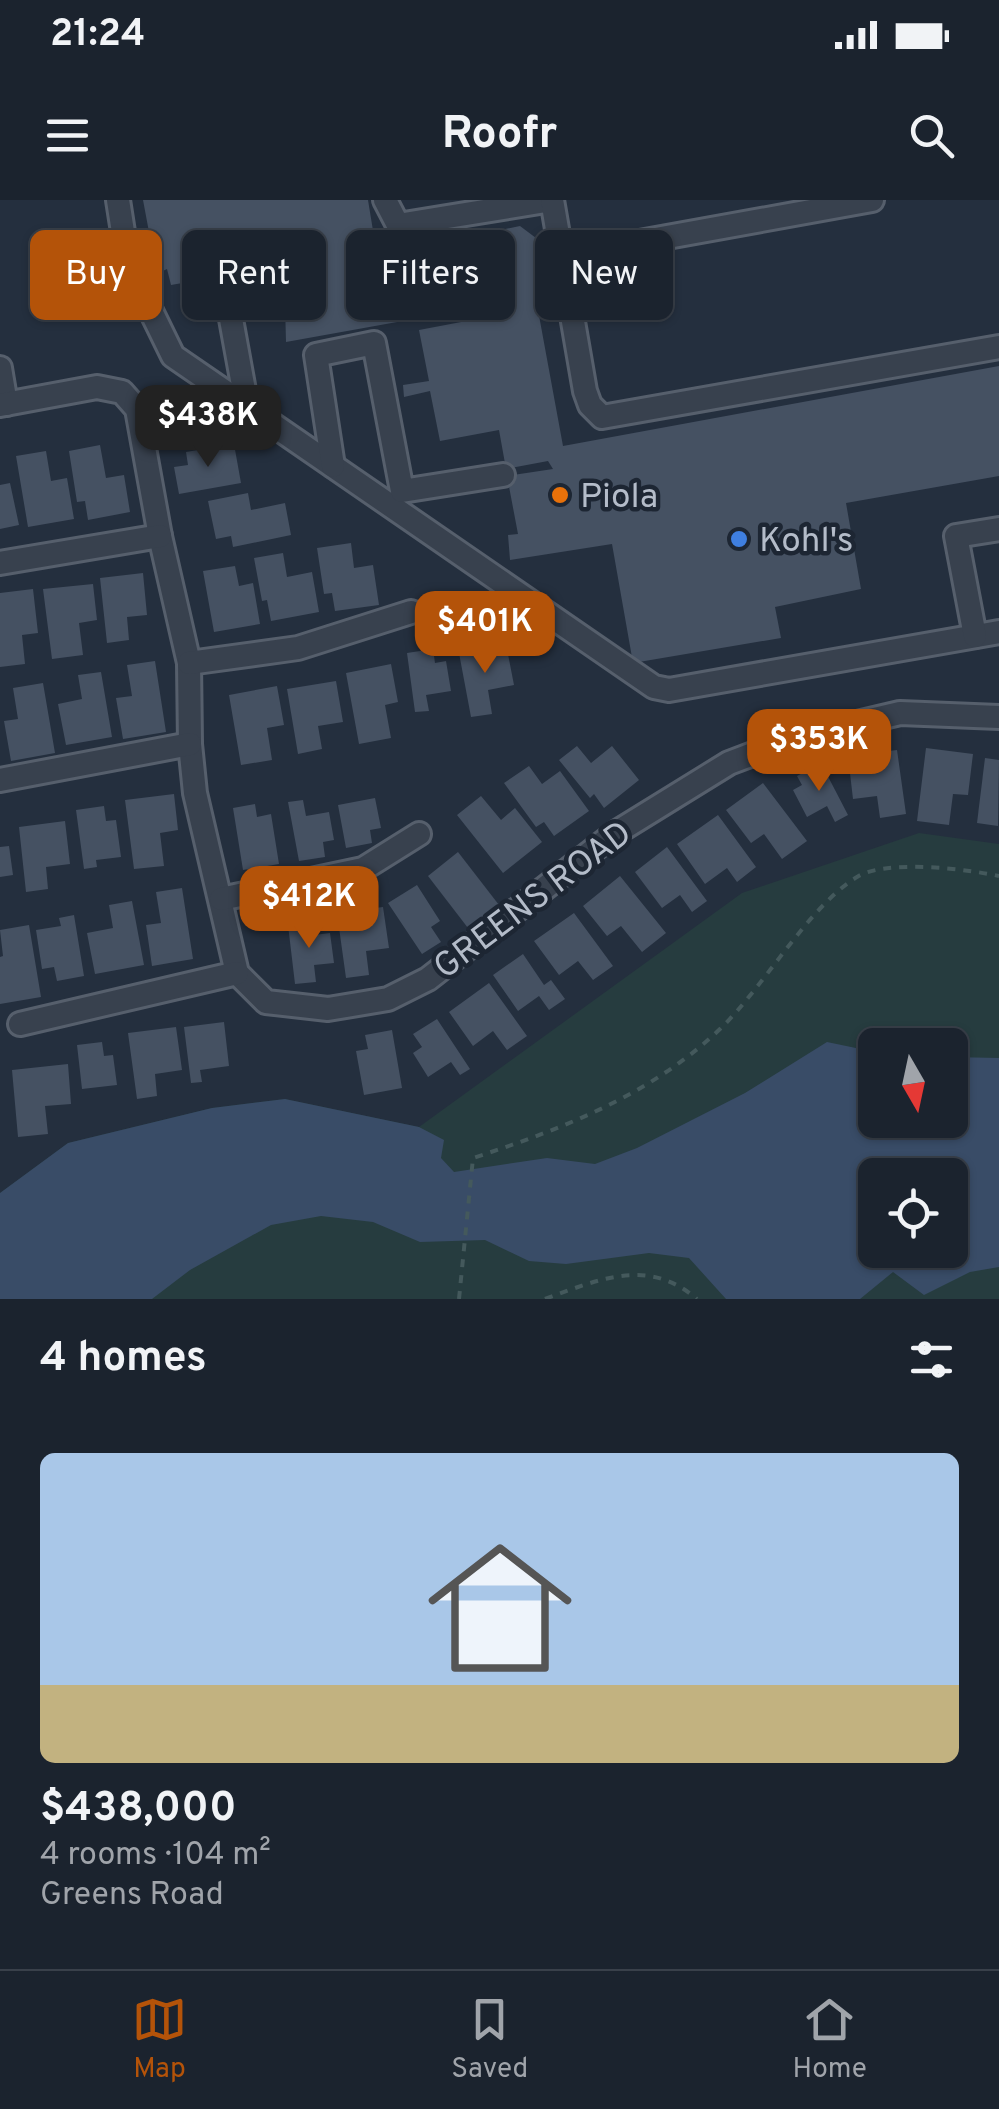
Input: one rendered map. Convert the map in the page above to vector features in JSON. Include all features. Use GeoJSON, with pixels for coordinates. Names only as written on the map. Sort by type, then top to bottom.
{"type":"FeatureCollection","features":[{"type":"Feature","properties":{"kind":"street"},"geometry":{"type":"LineString","coordinates":[[118,200],[128,264],[172,356],[333,466],[397,499],[654,687],[669,690],[999,632]]}},
{"type":"Feature","properties":{"kind":"street"},"geometry":{"type":"LineString","coordinates":[[385,200],[398,225],[552,200],[557,230]]}},
{"type":"Feature","properties":{"kind":"street"},"geometry":{"type":"LineString","coordinates":[[673,235],[859,201]]}},
{"type":"Feature","properties":{"kind":"street"},"geometry":{"type":"LineString","coordinates":[[232,320],[247,407]]}},
{"type":"Feature","properties":{"kind":"street"},"geometry":{"type":"LineString","coordinates":[[573,320],[590,405],[602,417],[999,347]]}},
{"type":"Feature","properties":{"kind":"street"},"geometry":{"type":"LineString","coordinates":[[333,466],[316,355],[374,344],[397,499]]}},
{"type":"Feature","properties":{"kind":"street"},"geometry":{"type":"LineString","coordinates":[[0,368],[3,405],[97,388],[122,392],[137,410],[189,663],[195,793],[237,973],[20,1024]]}},
{"type":"Feature","properties":{"kind":"street"},"geometry":{"type":"LineString","coordinates":[[397,499],[503,475]]}},
{"type":"Feature","properties":{"kind":"street"},"geometry":{"type":"LineString","coordinates":[[975,636],[956,536],[999,528]]}},
{"type":"Feature","properties":{"kind":"street"},"geometry":{"type":"LineString","coordinates":[[0,563],[160,536]]}},
{"type":"Feature","properties":{"kind":"street"},"geometry":{"type":"LineString","coordinates":[[189,663],[298,648],[411,612]]}},
{"type":"Feature","properties":{"kind":"street","name":"GREENS ROAD"},"geometry":{"type":"LineString","coordinates":[[237,973],[266,1002],[328,1009],[388,999],[443,968],[614,834],[729,763],[798,737],[900,712],[999,718]]}},
{"type":"Feature","properties":{"kind":"street"},"geometry":{"type":"LineString","coordinates":[[0,780],[190,744]]}},
{"type":"Feature","properties":{"kind":"street"},"geometry":{"type":"LineString","coordinates":[[222,899],[363,868],[418,834]]}},
{"type":"Feature","properties":{"kind":"path"},"geometry":{"type":"LineString","coordinates":[[459,1299],[473,1158],[561,1129],[652,1082],[719,1030],[826,903],[860,875],[900,868],[976,871],[999,876]]}},
{"type":"Feature","properties":{"kind":"path"},"geometry":{"type":"LineString","coordinates":[[545,1299],[595,1281],[654,1274],[676,1281],[698,1299]]}},
{"type":"Feature","properties":{"kind":"green space"},"geometry":{"type":"Polygon","coordinates":[[[919,833],[999,844],[999,1299],[0,1299],[0,1193],[68,1143],[212,1108],[285,1099],[419,1127],[742,893],[919,833]]]}},
{"type":"Feature","properties":{"kind":"water"},"geometry":{"type":"Polygon","coordinates":[[[827,1042],[858,1048],[858,1138],[968,1138],[968,1057],[999,1058],[999,1267],[970,1272],[924,1295],[893,1272],[860,1299],[726,1299],[689,1258],[649,1253],[566,1264],[529,1261],[485,1240],[420,1242],[373,1222],[321,1216],[271,1225],[190,1270],[152,1299],[0,1299],[0,1193],[68,1143],[212,1108],[285,1099],[419,1127],[444,1140],[441,1158],[454,1172],[547,1158],[595,1164],[637,1148],[745,1093],[827,1042]]]}},
{"type":"Feature","properties":{"kind":"building"},"geometry":{"type":"Polygon","coordinates":[[[143,200],[368,200],[373,230],[346,230],[346,320],[408,320],[286,342],[285,320],[326,320],[326,230],[182,230],[182,283],[171,285],[167,269],[162,271],[162,230],[149,230],[143,200]]]}},
{"type":"Feature","properties":{"kind":"building"},"geometry":{"type":"Polygon","coordinates":[[[520,226],[535,237],[535,320],[540,320],[563,446],[999,366],[999,476],[846,503],[861,589],[775,607],[781,638],[633,663],[612,544],[510,560],[508,535],[518,534],[507,476],[553,469],[548,461],[506,469],[499,430],[440,441],[430,391],[404,397],[403,385],[429,381],[419,330],[472,320],[515,320],[515,230],[500,230],[520,226]]]}},
{"type":"Feature","properties":{"kind":"building"},"geometry":{"type":"Polygon","coordinates":[[[234,444],[241,483],[179,494],[174,467],[188,465],[186,452],[234,444]]]}},
{"type":"Feature","properties":{"kind":"building"},"geometry":{"type":"Polygon","coordinates":[[[100,445],[106,478],[124,475],[130,512],[88,520],[85,501],[77,502],[69,451],[100,445]]]}},
{"type":"Feature","properties":{"kind":"building"},"geometry":{"type":"Polygon","coordinates":[[[46,451],[51,481],[67,478],[74,519],[28,527],[16,456],[46,451]]]}},
{"type":"Feature","properties":{"kind":"building"},"geometry":{"type":"Polygon","coordinates":[[[10,483],[19,525],[0,529],[0,485],[10,483]]]}},
{"type":"Feature","properties":{"kind":"building"},"geometry":{"type":"Polygon","coordinates":[[[248,493],[251,510],[285,503],[291,535],[233,547],[231,536],[216,539],[208,501],[248,493]]]}},
{"type":"Feature","properties":{"kind":"building"},"geometry":{"type":"Polygon","coordinates":[[[351,543],[354,568],[373,565],[379,605],[335,611],[332,593],[324,594],[317,548],[351,543]]]}},
{"type":"Feature","properties":{"kind":"building"},"geometry":{"type":"Polygon","coordinates":[[[283,553],[287,577],[312,572],[319,612],[271,621],[267,600],[262,601],[254,558],[283,553]]]}},
{"type":"Feature","properties":{"kind":"building"},"geometry":{"type":"Polygon","coordinates":[[[235,566],[239,586],[253,583],[260,624],[214,632],[203,571],[235,566]]]}},
{"type":"Feature","properties":{"kind":"building"},"geometry":{"type":"Polygon","coordinates":[[[143,573],[147,615],[127,617],[129,640],[107,643],[100,578],[143,573]]]}},
{"type":"Feature","properties":{"kind":"building"},"geometry":{"type":"Polygon","coordinates":[[[93,584],[97,620],[79,623],[83,655],[52,659],[43,589],[93,584]]]}},
{"type":"Feature","properties":{"kind":"building"},"geometry":{"type":"Polygon","coordinates":[[[33,589],[38,633],[22,635],[25,664],[0,667],[0,593],[33,589]]]}},
{"type":"Feature","properties":{"kind":"building"},"geometry":{"type":"Polygon","coordinates":[[[506,644],[514,685],[488,690],[492,714],[471,717],[459,653],[506,644]]]}},
{"type":"Feature","properties":{"kind":"building"},"geometry":{"type":"Polygon","coordinates":[[[433,649],[435,663],[446,661],[451,691],[426,695],[429,711],[415,712],[407,653],[433,649]]]}},
{"type":"Feature","properties":{"kind":"building"},"geometry":{"type":"Polygon","coordinates":[[[155,661],[166,732],[123,739],[116,698],[132,696],[127,665],[155,661]]]}},
{"type":"Feature","properties":{"kind":"building"},"geometry":{"type":"Polygon","coordinates":[[[391,664],[398,702],[385,705],[391,738],[359,744],[346,673],[391,664]]]}},
{"type":"Feature","properties":{"kind":"building"},"geometry":{"type":"Polygon","coordinates":[[[101,672],[112,737],[66,745],[58,704],[82,699],[78,675],[101,672]]]}},
{"type":"Feature","properties":{"kind":"building"},"geometry":{"type":"Polygon","coordinates":[[[336,681],[343,722],[318,726],[322,749],[298,754],[287,689],[336,681]]]}},
{"type":"Feature","properties":{"kind":"building"},"geometry":{"type":"Polygon","coordinates":[[[43,683],[55,753],[11,761],[4,721],[18,719],[13,688],[43,683]]]}},
{"type":"Feature","properties":{"kind":"building"},"geometry":{"type":"Polygon","coordinates":[[[277,686],[284,725],[267,728],[272,760],[241,765],[229,695],[277,686]]]}},
{"type":"Feature","properties":{"kind":"building"},"geometry":{"type":"Polygon","coordinates":[[[577,746],[591,763],[612,746],[639,780],[604,808],[594,794],[590,798],[559,760],[577,746]]]}},
{"type":"Feature","properties":{"kind":"building"},"geometry":{"type":"Polygon","coordinates":[[[926,748],[973,754],[968,795],[953,794],[949,825],[917,821],[926,748]]]}},
{"type":"Feature","properties":{"kind":"building"},"geometry":{"type":"Polygon","coordinates":[[[897,750],[906,814],[880,818],[877,796],[853,799],[848,756],[897,750]]]}},
{"type":"Feature","properties":{"kind":"building"},"geometry":{"type":"Polygon","coordinates":[[[985,758],[999,760],[998,826],[977,823],[985,758]]]}},
{"type":"Feature","properties":{"kind":"building"},"geometry":{"type":"Polygon","coordinates":[[[821,763],[848,815],[835,822],[827,806],[807,817],[793,790],[802,785],[797,776],[821,763]]]}},
{"type":"Feature","properties":{"kind":"building"},"geometry":{"type":"Polygon","coordinates":[[[529,766],[542,784],[560,771],[589,811],[554,836],[544,822],[536,827],[504,783],[529,766]]]}},
{"type":"Feature","properties":{"kind":"building"},"geometry":{"type":"Polygon","coordinates":[[[763,783],[807,841],[782,859],[764,834],[751,843],[726,810],[763,783]]]}},
{"type":"Feature","properties":{"kind":"building"},"geometry":{"type":"Polygon","coordinates":[[[174,794],[178,830],[160,833],[164,866],[134,869],[125,800],[174,794]]]}},
{"type":"Feature","properties":{"kind":"building"},"geometry":{"type":"Polygon","coordinates":[[[481,796],[501,820],[515,808],[542,842],[503,873],[457,815],[481,796]]]}},
{"type":"Feature","properties":{"kind":"building"},"geometry":{"type":"Polygon","coordinates":[[[375,798],[381,828],[370,830],[372,843],[346,848],[338,805],[375,798]]]}},
{"type":"Feature","properties":{"kind":"building"},"geometry":{"type":"Polygon","coordinates":[[[303,800],[306,816],[329,812],[334,840],[323,842],[325,857],[299,861],[288,802],[303,800]]]}},
{"type":"Feature","properties":{"kind":"building"},"geometry":{"type":"Polygon","coordinates":[[[255,804],[257,817],[271,814],[279,864],[243,870],[233,808],[255,804]]]}},
{"type":"Feature","properties":{"kind":"building"},"geometry":{"type":"Polygon","coordinates":[[[104,806],[106,821],[116,820],[121,857],[96,860],[97,867],[84,869],[76,810],[104,806]]]}},
{"type":"Feature","properties":{"kind":"building"},"geometry":{"type":"Polygon","coordinates":[[[718,815],[756,867],[737,882],[727,868],[705,884],[677,844],[718,815]]]}},
{"type":"Feature","properties":{"kind":"building"},"geometry":{"type":"Polygon","coordinates":[[[65,821],[70,864],[46,867],[48,889],[26,892],[19,827],[65,821]]]}},
{"type":"Feature","properties":{"kind":"building"},"geometry":{"type":"Polygon","coordinates":[[[9,846],[13,875],[0,877],[0,847],[9,846]]]}},
{"type":"Feature","properties":{"kind":"building"},"geometry":{"type":"Polygon","coordinates":[[[667,847],[707,901],[692,912],[680,895],[662,908],[635,872],[667,847]]]}},
{"type":"Feature","properties":{"kind":"building"},"geometry":{"type":"Polygon","coordinates":[[[458,852],[499,905],[468,928],[428,876],[458,852]]]}},
{"type":"Feature","properties":{"kind":"building"},"geometry":{"type":"Polygon","coordinates":[[[620,876],[666,933],[642,952],[621,926],[607,936],[583,906],[620,876]]]}},
{"type":"Feature","properties":{"kind":"building"},"geometry":{"type":"Polygon","coordinates":[[[417,885],[440,921],[431,927],[441,942],[422,954],[388,903],[417,885]]]}},
{"type":"Feature","properties":{"kind":"building"},"geometry":{"type":"Polygon","coordinates":[[[182,888],[193,959],[152,966],[146,925],[161,923],[156,892],[182,888]]]}},
{"type":"Feature","properties":{"kind":"building"},"geometry":{"type":"Polygon","coordinates":[[[132,901],[144,965],[95,974],[87,933],[113,928],[109,905],[132,901]]]}},
{"type":"Feature","properties":{"kind":"building"},"geometry":{"type":"Polygon","coordinates":[[[383,907],[389,948],[366,951],[369,975],[346,978],[337,913],[383,907]]]}},
{"type":"Feature","properties":{"kind":"building"},"geometry":{"type":"Polygon","coordinates":[[[574,913],[613,966],[593,980],[578,961],[559,975],[534,941],[574,913]]]}},
{"type":"Feature","properties":{"kind":"building"},"geometry":{"type":"Polygon","coordinates":[[[74,915],[84,976],[57,981],[54,967],[42,969],[36,930],[61,926],[59,918],[74,915]]]}},
{"type":"Feature","properties":{"kind":"building"},"geometry":{"type":"Polygon","coordinates":[[[312,922],[314,935],[330,933],[334,963],[314,965],[316,982],[295,984],[288,925],[312,922]]]}},
{"type":"Feature","properties":{"kind":"building"},"geometry":{"type":"Polygon","coordinates":[[[29,925],[41,997],[0,1004],[0,930],[29,925]]]}},
{"type":"Feature","properties":{"kind":"building"},"geometry":{"type":"Polygon","coordinates":[[[523,954],[544,985],[551,980],[565,999],[549,1010],[539,996],[518,1011],[493,975],[523,954]]]}},
{"type":"Feature","properties":{"kind":"building"},"geometry":{"type":"Polygon","coordinates":[[[489,983],[527,1036],[507,1050],[493,1031],[473,1046],[449,1012],[489,983]]]}},
{"type":"Feature","properties":{"kind":"building"},"geometry":{"type":"Polygon","coordinates":[[[437,1019],[470,1069],[460,1075],[451,1062],[428,1077],[413,1053],[422,1047],[413,1034],[437,1019]]]}},
{"type":"Feature","properties":{"kind":"building"},"geometry":{"type":"Polygon","coordinates":[[[224,1022],[229,1066],[200,1070],[202,1082],[191,1083],[184,1027],[224,1022]]]}},
{"type":"Feature","properties":{"kind":"building"},"geometry":{"type":"Polygon","coordinates":[[[176,1027],[182,1070],[155,1074],[157,1096],[137,1099],[128,1033],[176,1027]]]}},
{"type":"Feature","properties":{"kind":"building"},"geometry":{"type":"Polygon","coordinates":[[[392,1030],[402,1088],[364,1095],[356,1051],[368,1049],[365,1035],[392,1030]]]}},
{"type":"Feature","properties":{"kind":"building"},"geometry":{"type":"Polygon","coordinates":[[[102,1042],[104,1056],[113,1055],[117,1085],[82,1089],[77,1045],[102,1042]]]}},
{"type":"Feature","properties":{"kind":"building"},"geometry":{"type":"Polygon","coordinates":[[[68,1064],[71,1104],[45,1106],[48,1134],[18,1137],[12,1070],[68,1064]]]}},
{"type":"Feature","properties":{"kind":"place","name":"Piola"},"geometry":{"type":"Point","coordinates":[560,495]}},
{"type":"Feature","properties":{"kind":"place","name":"Kohl's"},"geometry":{"type":"Point","coordinates":[739,539]}}]}
